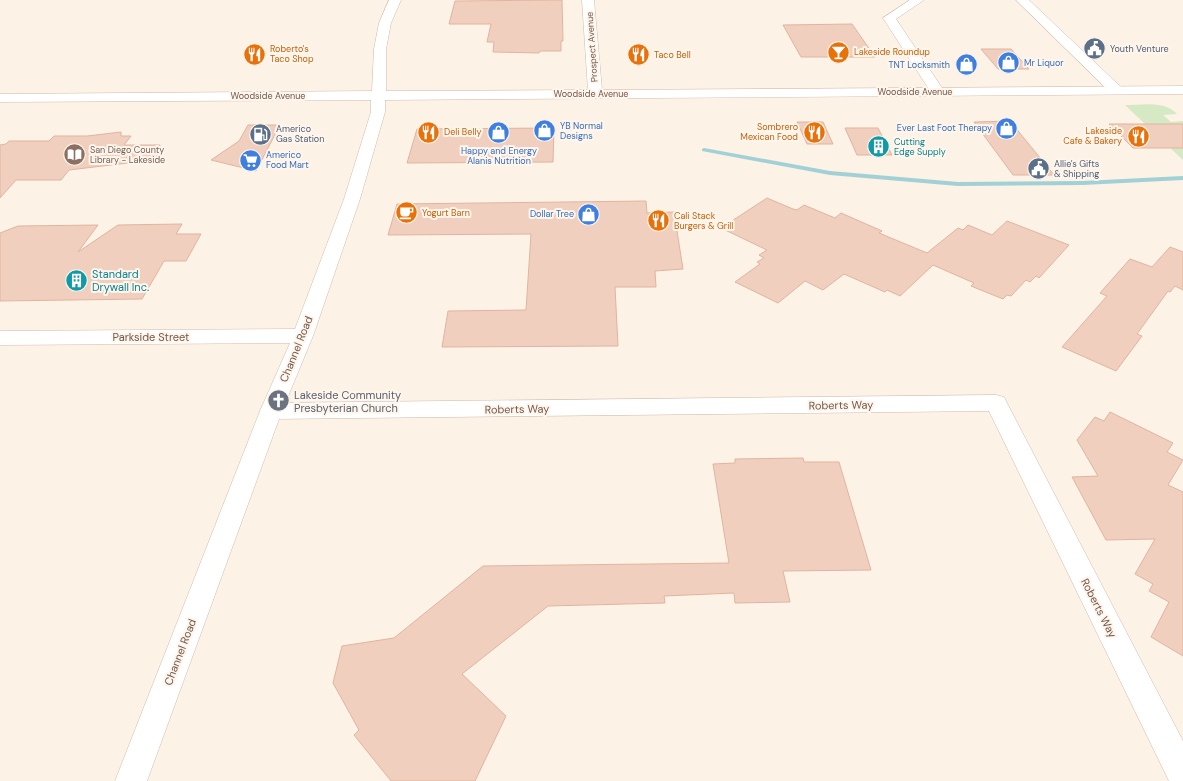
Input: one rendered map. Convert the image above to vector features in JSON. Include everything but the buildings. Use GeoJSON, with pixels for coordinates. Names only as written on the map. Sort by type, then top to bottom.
{"type":"FeatureCollection","features":[{"type":"Feature","properties":{"kind":"street","name":"Channel Road"},"geometry":{"type":"LineString","coordinates":[[131,781],[271,411],[303,336],[352,199],[374,128],[379,96],[380,49],[385,23],[395,0]]}},
{"type":"Feature","properties":{"kind":"street","name":"Prospect Avenue"},"geometry":{"type":"LineString","coordinates":[[588,0],[595,94]]}},
{"type":"Feature","properties":{"kind":"street"},"geometry":{"type":"LineString","coordinates":[[918,0],[889,18],[937,92]]}},
{"type":"Feature","properties":{"kind":"street"},"geometry":{"type":"LineString","coordinates":[[1022,0],[1117,91]]}},
{"type":"Feature","properties":{"kind":"street","name":"Woodside Avenue"},"geometry":{"type":"LineString","coordinates":[[0,98],[1183,90]]}},
{"type":"Feature","properties":{"kind":"street","name":"Parkside Street"},"geometry":{"type":"LineString","coordinates":[[0,338],[303,336]]}},
{"type":"Feature","properties":{"kind":"street","name":"Roberts Way"},"geometry":{"type":"LineString","coordinates":[[271,411],[996,403],[1183,774]]}},
{"type":"Feature","properties":{"kind":"green space"},"geometry":{"type":"Polygon","coordinates":[[[1125,105],[1160,105],[1177,114],[1163,115],[1171,122],[1183,121],[1183,160],[1125,105]]]}},
{"type":"Feature","properties":{"kind":"waterway"},"geometry":{"type":"LineString","coordinates":[[704,150],[830,173],[958,184],[1083,183],[1183,178]]}},
{"type":"Feature","properties":{"kind":"place","name":"Youth Venture"},"geometry":{"type":"Point","coordinates":[1094,49]}},
{"type":"Feature","properties":{"kind":"place","name":"Lakeside Roundup"},"geometry":{"type":"Point","coordinates":[839,52]}},
{"type":"Feature","properties":{"kind":"place","name":"Roberto's Taco Shop"},"geometry":{"type":"Point","coordinates":[255,54]}},
{"type":"Feature","properties":{"kind":"place","name":"Taco Bell"},"geometry":{"type":"Point","coordinates":[639,55]}},
{"type":"Feature","properties":{"kind":"place","name":"Mr Liquor"},"geometry":{"type":"Point","coordinates":[1008,63]}},
{"type":"Feature","properties":{"kind":"place","name":"TNT Locksmith"},"geometry":{"type":"Point","coordinates":[966,65]}},
{"type":"Feature","properties":{"kind":"place","name":"Ever Last Foot Therapy"},"geometry":{"type":"Point","coordinates":[1007,128]}},
{"type":"Feature","properties":{"kind":"place","name":"YB Normal Designs"},"geometry":{"type":"Point","coordinates":[544,131]}},
{"type":"Feature","properties":{"kind":"place","name":"Deli Belly"},"geometry":{"type":"Point","coordinates":[428,132]}},
{"type":"Feature","properties":{"kind":"place","name":"Happy and Energy Alanis Nutrition"},"geometry":{"type":"Point","coordinates":[499,132]}},
{"type":"Feature","properties":{"kind":"place","name":"Sombrero Mexican Food"},"geometry":{"type":"Point","coordinates":[814,132]}},
{"type":"Feature","properties":{"kind":"place","name":"Americo Gas Station"},"geometry":{"type":"Point","coordinates":[260,134]}},
{"type":"Feature","properties":{"kind":"place","name":"Lakeside Cafe & Bakery"},"geometry":{"type":"Point","coordinates":[1138,136]}},
{"type":"Feature","properties":{"kind":"place","name":"Cutting Edge Supply"},"geometry":{"type":"Point","coordinates":[879,147]}},
{"type":"Feature","properties":{"kind":"place","name":"San Diego County Library - Lakeside"},"geometry":{"type":"Point","coordinates":[75,155]}},
{"type":"Feature","properties":{"kind":"place","name":"Americo Food Mart"},"geometry":{"type":"Point","coordinates":[250,160]}},
{"type":"Feature","properties":{"kind":"place","name":"Allie's Gifts & Shipping"},"geometry":{"type":"Point","coordinates":[1038,169]}},
{"type":"Feature","properties":{"kind":"place","name":"Yogurt Barn"},"geometry":{"type":"Point","coordinates":[407,213]}},
{"type":"Feature","properties":{"kind":"place","name":"Dollar Tree"},"geometry":{"type":"Point","coordinates":[589,214]}},
{"type":"Feature","properties":{"kind":"place","name":"Cali Stack Burgers & Grill"},"geometry":{"type":"Point","coordinates":[658,221]}},
{"type":"Feature","properties":{"kind":"place","name":"Standard Drywall Inc."},"geometry":{"type":"Point","coordinates":[77,280]}},
{"type":"Feature","properties":{"kind":"place","name":"Lakeside Community Presbyterian Church"},"geometry":{"type":"Point","coordinates":[278,401]}}]}
